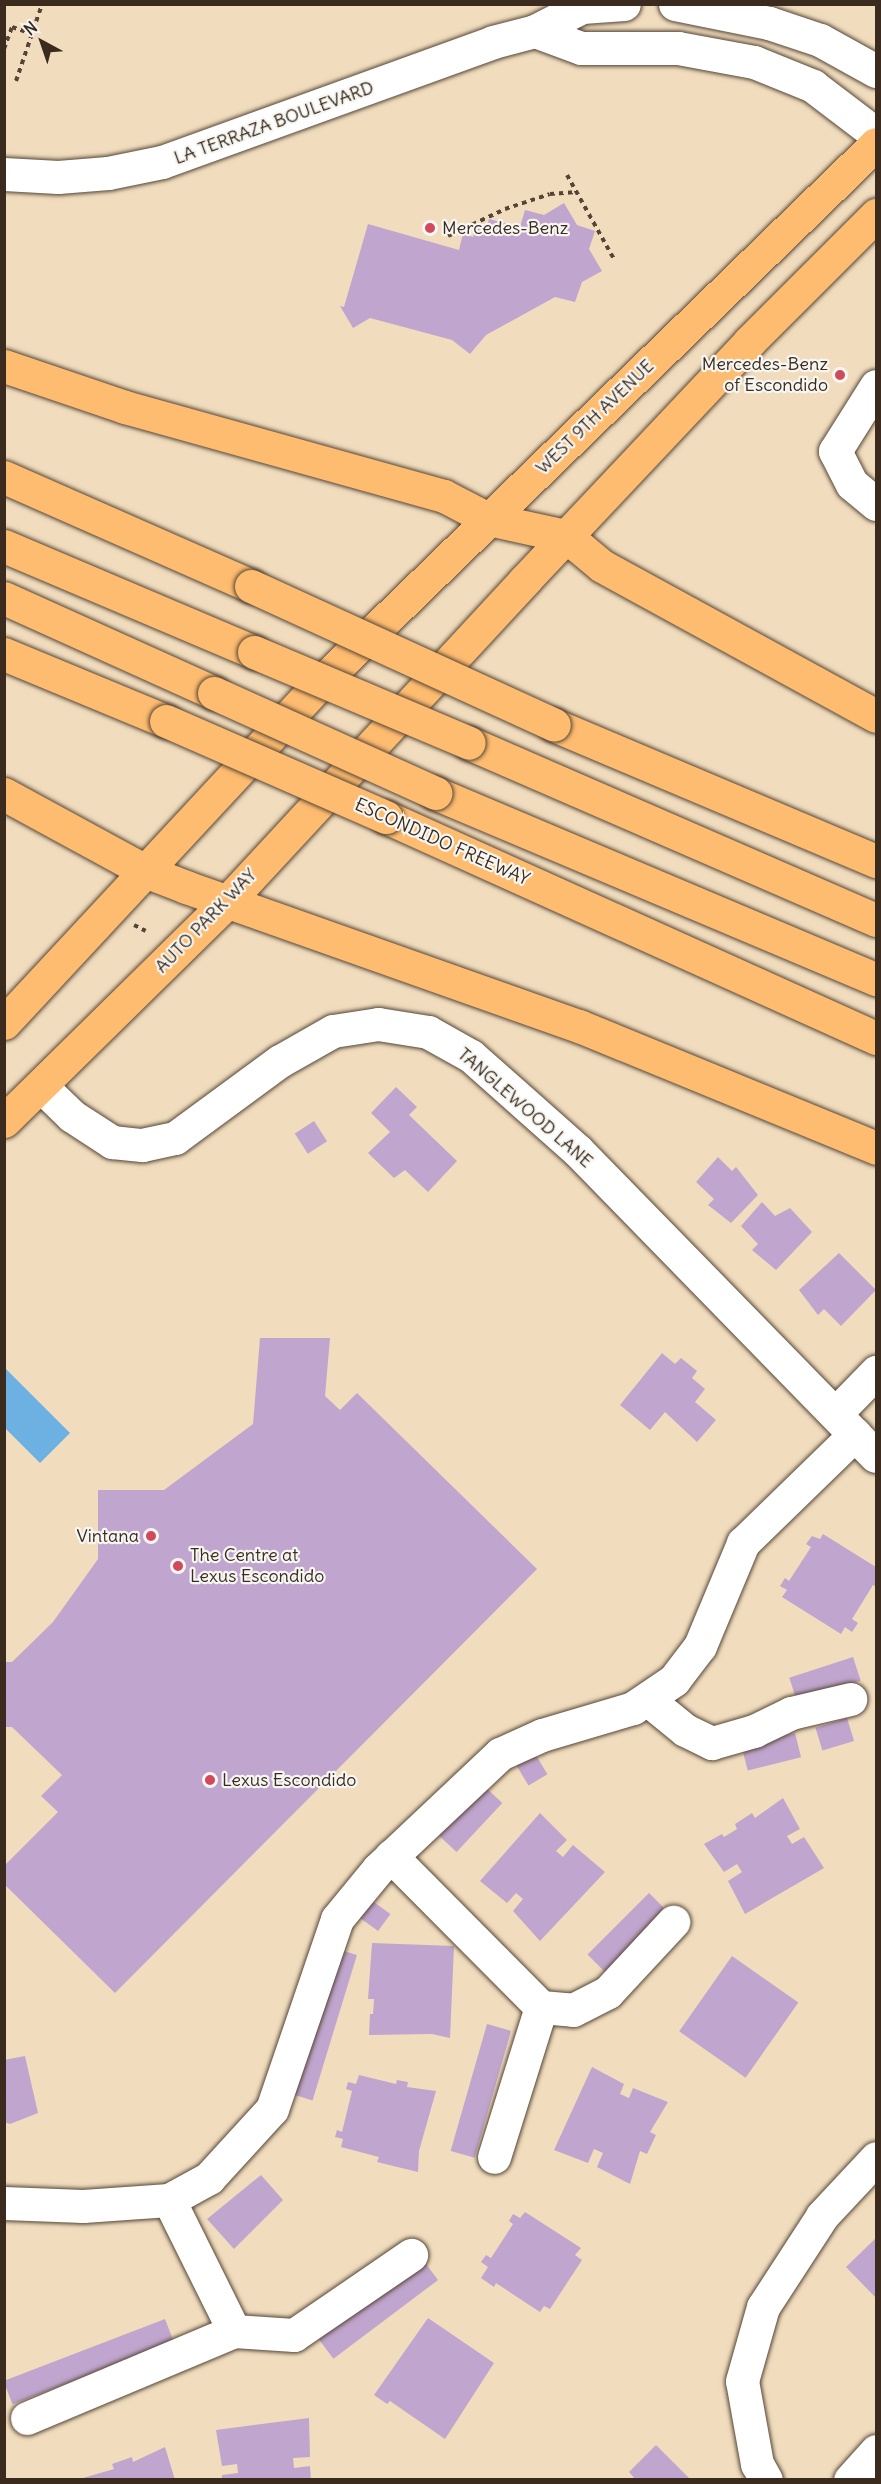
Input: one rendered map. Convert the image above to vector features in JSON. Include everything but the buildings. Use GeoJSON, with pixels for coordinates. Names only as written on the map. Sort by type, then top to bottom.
{"type":"FeatureCollection","features":[{"type":"Feature","properties":{"kind":"main road","name":"WEST 9TH AVENUE"},"geometry":{"type":"LineString","coordinates":[[146,871],[313,690],[876,144]]}},
{"type":"Feature","properties":{"kind":"main road"},"geometry":{"type":"LineString","coordinates":[[566,536],[749,342],[876,216]]}},
{"type":"Feature","properties":{"kind":"main road"},"geometry":{"type":"LineString","coordinates":[[4,366],[125,407],[444,496],[488,519],[566,536],[602,566],[876,717]]}},
{"type":"Feature","properties":{"kind":"main road"},"geometry":{"type":"LineString","coordinates":[[4,477],[554,725],[876,861]]}},
{"type":"Feature","properties":{"kind":"main road","name":"AUTO PARK WAY"},"geometry":{"type":"LineString","coordinates":[[4,1121],[227,902],[399,713],[566,536]]}},
{"type":"Feature","properties":{"kind":"main road"},"geometry":{"type":"LineString","coordinates":[[4,546],[469,743],[876,920]]}},
{"type":"Feature","properties":{"kind":"main road"},"geometry":{"type":"LineString","coordinates":[[4,598],[435,793],[876,980]]}},
{"type":"Feature","properties":{"kind":"main road","name":"ESCONDIDO FREEWAY"},"geometry":{"type":"LineString","coordinates":[[4,654],[166,721],[386,817],[876,1038]]}},
{"type":"Feature","properties":{"kind":"main road"},"geometry":{"type":"LineString","coordinates":[[4,795],[146,871],[227,902],[579,1026],[876,1148]]}},
{"type":"Feature","properties":{"kind":"main road"},"geometry":{"type":"LineString","coordinates":[[4,1023],[146,871]]}},
{"type":"Feature","properties":{"kind":"street","name":"LA TERRAZA BOULEVARD"},"geometry":{"type":"LineString","coordinates":[[4,174],[98,174],[162,162],[493,42],[535,31],[582,7],[624,4]]}},
{"type":"Feature","properties":{"kind":"street"},"geometry":{"type":"LineString","coordinates":[[675,4],[769,23],[820,40],[876,71]]}},
{"type":"Feature","properties":{"kind":"street"},"geometry":{"type":"LineString","coordinates":[[535,31],[581,48],[678,48],[754,62],[813,86],[876,134]]}},
{"type":"Feature","properties":{"kind":"street"},"geometry":{"type":"LineString","coordinates":[[876,386],[835,451],[852,484],[876,504]]}},
{"type":"Feature","properties":{"kind":"street","name":"TANGLEWOOD LANE"},"geometry":{"type":"LineString","coordinates":[[41,1086],[72,1116],[112,1142],[142,1145],[175,1138],[280,1061],[333,1031],[378,1024],[428,1032],[471,1056],[578,1151],[856,1434]]}},
{"type":"Feature","properties":{"kind":"street"},"geometry":{"type":"LineString","coordinates":[[4,2203],[83,2206],[169,2200],[209,2178],[272,2109],[336,1919],[391,1856],[500,1754],[542,1735],[633,1708],[674,1680],[700,1646],[743,1543],[856,1434],[876,1372]]}},
{"type":"Feature","properties":{"kind":"street"},"geometry":{"type":"LineString","coordinates":[[647,1699],[685,1730],[712,1743],[754,1731],[791,1713],[850,1699]]}},
{"type":"Feature","properties":{"kind":"street"},"geometry":{"type":"LineString","coordinates":[[391,1856],[542,2007],[573,2010],[608,1992],[673,1922]]}},
{"type":"Feature","properties":{"kind":"street"},"geometry":{"type":"LineString","coordinates":[[494,2157],[542,2007]]}},
{"type":"Feature","properties":{"kind":"street"},"geometry":{"type":"LineString","coordinates":[[766,2480],[757,2464],[742,2381],[762,2307],[822,2216],[876,2158]]}},
{"type":"Feature","properties":{"kind":"street"},"geometry":{"type":"LineString","coordinates":[[169,2200],[234,2331]]}},
{"type":"Feature","properties":{"kind":"street"},"geometry":{"type":"LineString","coordinates":[[27,2418],[234,2331],[294,2336],[411,2255]]}},
{"type":"Feature","properties":{"kind":"street"},"geometry":{"type":"LineString","coordinates":[[850,2480],[876,2451]]}},
{"type":"Feature","properties":{"kind":"path"},"geometry":{"type":"LineString","coordinates":[[16,81],[42,4]]}},
{"type":"Feature","properties":{"kind":"path"},"geometry":{"type":"LineString","coordinates":[[4,49],[12,27],[32,34]]}},
{"type":"Feature","properties":{"kind":"path"},"geometry":{"type":"LineString","coordinates":[[567,175],[615,261]]}},
{"type":"Feature","properties":{"kind":"path"},"geometry":{"type":"LineString","coordinates":[[448,236],[505,209],[550,194],[577,192]]}},
{"type":"Feature","properties":{"kind":"water"},"geometry":{"type":"Polygon","coordinates":[[[5,1368],[70,1433],[40,1463],[5,1428],[5,1368]]]}},
{"type":"Feature","properties":{"kind":"place","name":"Mercedes-Benz"},"geometry":{"type":"Point","coordinates":[430,228]}},
{"type":"Feature","properties":{"kind":"place","name":"Mercedes-Benz of Escondido"},"geometry":{"type":"Point","coordinates":[840,375]}},
{"type":"Feature","properties":{"kind":"place","name":"Vintana"},"geometry":{"type":"Point","coordinates":[151,1536]}},
{"type":"Feature","properties":{"kind":"place","name":"The Centre at Lexus Escondido"},"geometry":{"type":"Point","coordinates":[178,1566]}},
{"type":"Feature","properties":{"kind":"place","name":"Lexus Escondido"},"geometry":{"type":"Point","coordinates":[210,1780]}}]}
